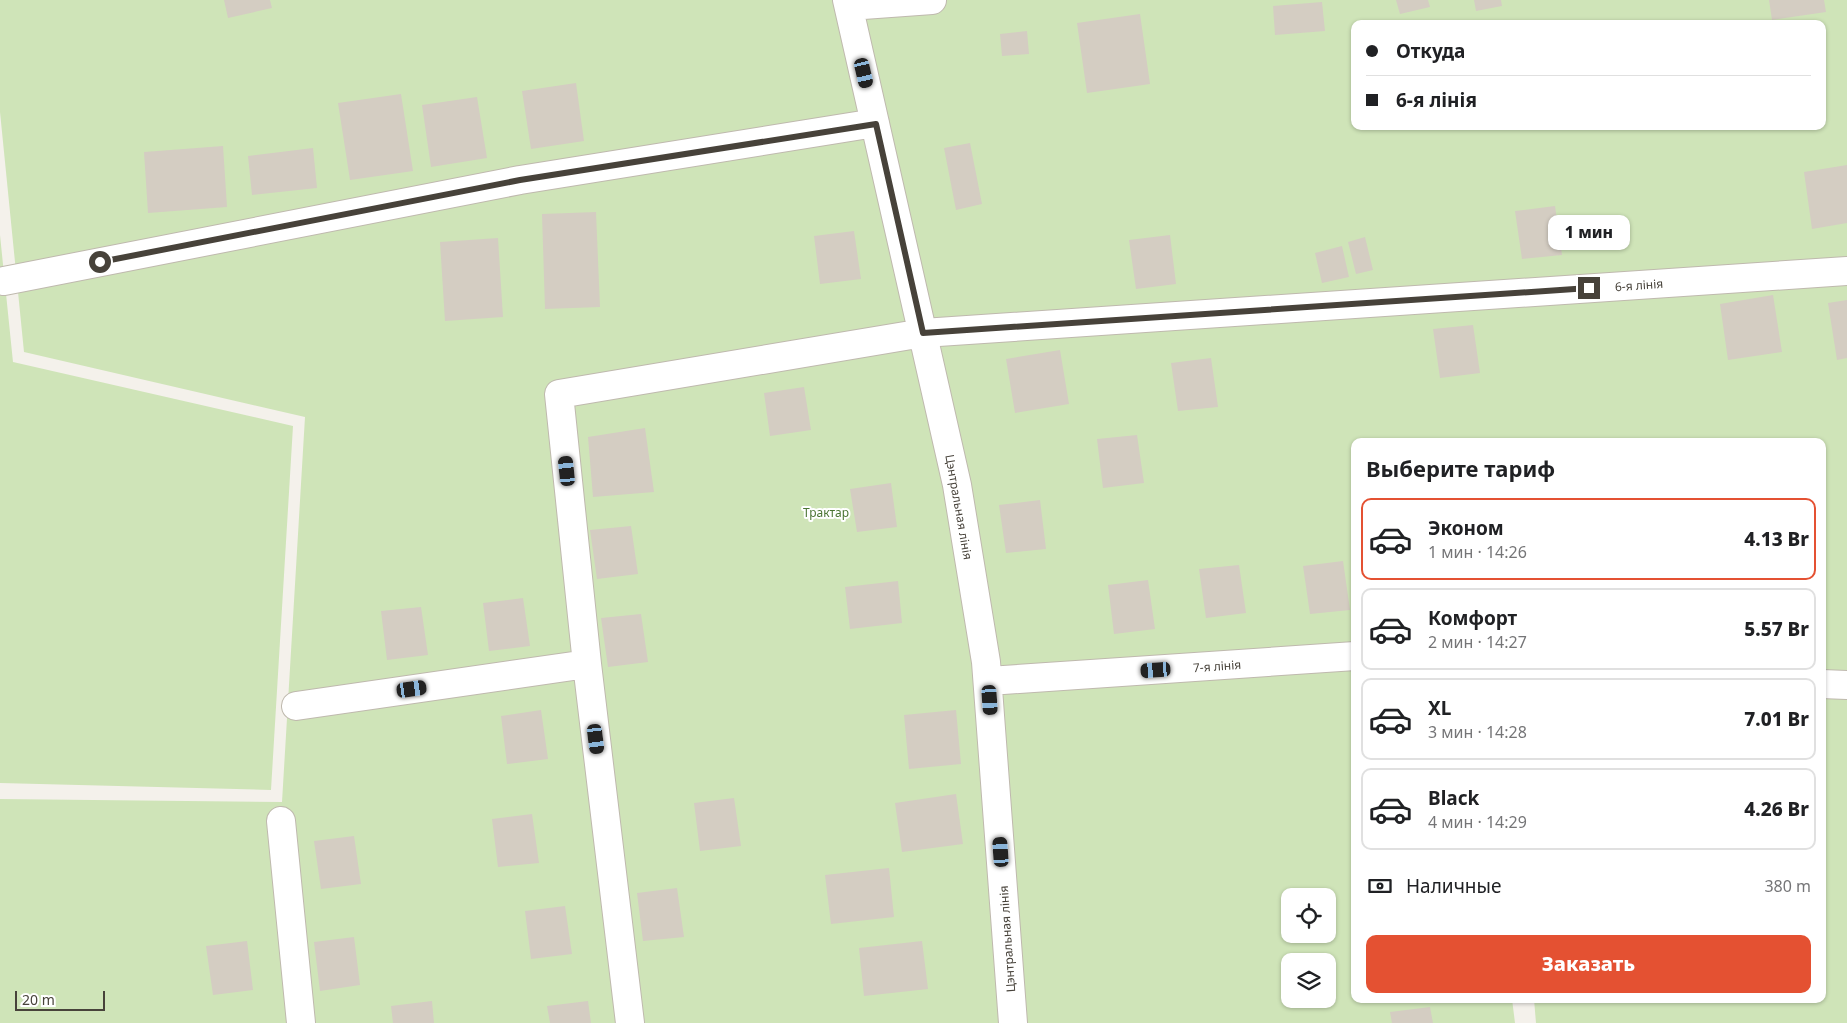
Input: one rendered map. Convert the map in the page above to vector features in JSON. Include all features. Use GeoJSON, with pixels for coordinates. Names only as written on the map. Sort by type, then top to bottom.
{"type":"FeatureCollection","features":[{"type":"Feature","properties":{"kind":"street"},"geometry":{"type":"LineString","coordinates":[[848,3],[932,0]]}},
{"type":"Feature","properties":{"kind":"street","name":"Цэнтральная лінія"},"geometry":{"type":"LineString","coordinates":[[848,3],[957,485],[988,681],[1013,1023]]}},
{"type":"Feature","properties":{"kind":"street"},"geometry":{"type":"LineString","coordinates":[[4,281],[520,180],[876,124]]}},
{"type":"Feature","properties":{"kind":"street","name":"6-я лінія"},"geometry":{"type":"LineString","coordinates":[[587,664],[559,394],[923,333],[1847,271]]}},
{"type":"Feature","properties":{"kind":"street","name":"7-я лінія"},"geometry":{"type":"LineString","coordinates":[[988,681],[1351,656]]}},
{"type":"Feature","properties":{"kind":"street"},"geometry":{"type":"LineString","coordinates":[[296,706],[587,664],[630,1023]]}},
{"type":"Feature","properties":{"kind":"street"},"geometry":{"type":"LineString","coordinates":[[1826,684],[1847,685]]}},
{"type":"Feature","properties":{"kind":"street"},"geometry":{"type":"LineString","coordinates":[[281,821],[301,1023]]}},
{"type":"Feature","properties":{"kind":"green space","name":"Трактар"},"geometry":{"type":"Polygon","coordinates":[[[0,0],[1847,0],[1847,673],[1826,672],[1826,438],[1351,438],[1351,1003],[1512,1003],[1515,1023],[0,1023],[0,799],[282,802],[305,417],[24,352],[0,112],[0,0]]]}},
{"type":"Feature","properties":{"kind":"green space"},"geometry":{"type":"Polygon","coordinates":[[[0,235],[13,362],[293,426],[271,790],[0,783],[0,235]]]}},
{"type":"Feature","properties":{"kind":"green space"},"geometry":{"type":"Polygon","coordinates":[[[1826,697],[1847,697],[1847,1023],[1536,1023],[1534,1003],[1826,1003],[1826,697]]]}},
{"type":"Feature","properties":{"kind":"building"},"geometry":{"type":"Polygon","coordinates":[[[224,0],[270,0],[272,8],[228,18],[224,0]]]}},
{"type":"Feature","properties":{"kind":"building"},"geometry":{"type":"Polygon","coordinates":[[[1396,0],[1428,0],[1430,7],[1400,14],[1396,0]]]}},
{"type":"Feature","properties":{"kind":"building"},"geometry":{"type":"Polygon","coordinates":[[[1474,0],[1501,0],[1502,6],[1476,11],[1474,0]]]}},
{"type":"Feature","properties":{"kind":"building"},"geometry":{"type":"Polygon","coordinates":[[[1769,0],[1824,0],[1826,12],[1772,20],[1769,0]]]}},
{"type":"Feature","properties":{"kind":"building"},"geometry":{"type":"Polygon","coordinates":[[[1322,2],[1325,31],[1275,35],[1273,6],[1322,2]]]}},
{"type":"Feature","properties":{"kind":"building"},"geometry":{"type":"Polygon","coordinates":[[[1140,14],[1150,84],[1087,93],[1077,23],[1140,14]]]}},
{"type":"Feature","properties":{"kind":"building"},"geometry":{"type":"Polygon","coordinates":[[[1027,31],[1029,54],[1002,56],[1000,34],[1027,31]]]}},
{"type":"Feature","properties":{"kind":"building"},"geometry":{"type":"Polygon","coordinates":[[[576,83],[584,141],[531,149],[522,91],[576,83]]]}},
{"type":"Feature","properties":{"kind":"building"},"geometry":{"type":"Polygon","coordinates":[[[401,94],[413,171],[350,180],[338,103],[401,94]]]}},
{"type":"Feature","properties":{"kind":"building"},"geometry":{"type":"Polygon","coordinates":[[[477,97],[487,158],[431,167],[422,105],[477,97]]]}},
{"type":"Feature","properties":{"kind":"building"},"geometry":{"type":"Polygon","coordinates":[[[970,143],[982,204],[956,210],[944,148],[970,143]]]}},
{"type":"Feature","properties":{"kind":"building"},"geometry":{"type":"Polygon","coordinates":[[[223,146],[227,207],[148,213],[144,152],[223,146]]]}},
{"type":"Feature","properties":{"kind":"building"},"geometry":{"type":"Polygon","coordinates":[[[313,148],[317,188],[252,195],[248,156],[313,148]]]}},
{"type":"Feature","properties":{"kind":"building"},"geometry":{"type":"Polygon","coordinates":[[[1847,165],[1847,223],[1812,229],[1804,172],[1847,165]]]}},
{"type":"Feature","properties":{"kind":"building"},"geometry":{"type":"Polygon","coordinates":[[[1555,206],[1562,255],[1522,259],[1515,211],[1555,206]]]}},
{"type":"Feature","properties":{"kind":"building"},"geometry":{"type":"Polygon","coordinates":[[[596,212],[600,307],[545,309],[542,214],[596,212]]]}},
{"type":"Feature","properties":{"kind":"building"},"geometry":{"type":"Polygon","coordinates":[[[854,231],[861,279],[820,284],[814,236],[854,231]]]}},
{"type":"Feature","properties":{"kind":"building"},"geometry":{"type":"Polygon","coordinates":[[[1170,235],[1176,284],[1136,289],[1129,240],[1170,235]]]}},
{"type":"Feature","properties":{"kind":"building"},"geometry":{"type":"Polygon","coordinates":[[[1365,237],[1373,270],[1356,274],[1348,242],[1365,237]]]}},
{"type":"Feature","properties":{"kind":"building"},"geometry":{"type":"Polygon","coordinates":[[[498,238],[503,317],[445,321],[440,242],[498,238]]]}},
{"type":"Feature","properties":{"kind":"building"},"geometry":{"type":"Polygon","coordinates":[[[1342,246],[1349,277],[1322,283],[1315,253],[1342,246]]]}},
{"type":"Feature","properties":{"kind":"building"},"geometry":{"type":"Polygon","coordinates":[[[1773,295],[1782,352],[1728,360],[1720,304],[1773,295]]]}},
{"type":"Feature","properties":{"kind":"building"},"geometry":{"type":"Polygon","coordinates":[[[1847,300],[1847,358],[1837,360],[1828,303],[1847,300]]]}},
{"type":"Feature","properties":{"kind":"building"},"geometry":{"type":"Polygon","coordinates":[[[1473,325],[1480,373],[1440,378],[1433,329],[1473,325]]]}},
{"type":"Feature","properties":{"kind":"building"},"geometry":{"type":"Polygon","coordinates":[[[1060,350],[1069,404],[1015,413],[1006,359],[1060,350]]]}},
{"type":"Feature","properties":{"kind":"building"},"geometry":{"type":"Polygon","coordinates":[[[1211,358],[1218,407],[1178,411],[1171,363],[1211,358]]]}},
{"type":"Feature","properties":{"kind":"building"},"geometry":{"type":"Polygon","coordinates":[[[804,387],[811,430],[770,436],[764,393],[804,387]]]}},
{"type":"Feature","properties":{"kind":"building"},"geometry":{"type":"Polygon","coordinates":[[[645,428],[654,492],[593,497],[588,437],[645,428]]]}},
{"type":"Feature","properties":{"kind":"building"},"geometry":{"type":"Polygon","coordinates":[[[1137,435],[1144,483],[1103,488],[1097,439],[1137,435]]]}},
{"type":"Feature","properties":{"kind":"building"},"geometry":{"type":"Polygon","coordinates":[[[891,483],[897,527],[857,532],[850,489],[891,483]]]}},
{"type":"Feature","properties":{"kind":"building"},"geometry":{"type":"Polygon","coordinates":[[[1040,500],[1046,549],[1006,553],[999,505],[1040,500]]]}},
{"type":"Feature","properties":{"kind":"building"},"geometry":{"type":"Polygon","coordinates":[[[631,526],[638,574],[597,579],[590,530],[631,526]]]}},
{"type":"Feature","properties":{"kind":"building"},"geometry":{"type":"Polygon","coordinates":[[[1343,561],[1350,610],[1310,614],[1303,566],[1343,561]]]}},
{"type":"Feature","properties":{"kind":"building"},"geometry":{"type":"Polygon","coordinates":[[[1239,565],[1246,613],[1206,618],[1199,569],[1239,565]]]}},
{"type":"Feature","properties":{"kind":"building"},"geometry":{"type":"Polygon","coordinates":[[[1148,580],[1155,629],[1114,634],[1108,585],[1148,580]]]}},
{"type":"Feature","properties":{"kind":"building"},"geometry":{"type":"Polygon","coordinates":[[[898,581],[902,623],[850,629],[845,587],[898,581]]]}},
{"type":"Feature","properties":{"kind":"building"},"geometry":{"type":"Polygon","coordinates":[[[523,598],[530,646],[489,651],[483,603],[523,598]]]}},
{"type":"Feature","properties":{"kind":"building"},"geometry":{"type":"Polygon","coordinates":[[[421,607],[428,655],[387,660],[381,611],[421,607]]]}},
{"type":"Feature","properties":{"kind":"building"},"geometry":{"type":"Polygon","coordinates":[[[641,614],[648,662],[608,667],[601,618],[641,614]]]}},
{"type":"Feature","properties":{"kind":"building"},"geometry":{"type":"Polygon","coordinates":[[[541,710],[548,759],[507,764],[501,716],[541,710]]]}},
{"type":"Feature","properties":{"kind":"building"},"geometry":{"type":"Polygon","coordinates":[[[956,710],[961,764],[909,769],[904,715],[956,710]]]}},
{"type":"Feature","properties":{"kind":"building"},"geometry":{"type":"Polygon","coordinates":[[[956,794],[963,844],[902,852],[895,803],[956,794]]]}},
{"type":"Feature","properties":{"kind":"building"},"geometry":{"type":"Polygon","coordinates":[[[734,798],[741,846],[700,851],[694,803],[734,798]]]}},
{"type":"Feature","properties":{"kind":"building"},"geometry":{"type":"Polygon","coordinates":[[[532,814],[539,863],[498,867],[492,819],[532,814]]]}},
{"type":"Feature","properties":{"kind":"building"},"geometry":{"type":"Polygon","coordinates":[[[354,836],[361,884],[321,889],[314,841],[354,836]]]}},
{"type":"Feature","properties":{"kind":"building"},"geometry":{"type":"Polygon","coordinates":[[[889,868],[894,917],[831,924],[825,875],[889,868]]]}},
{"type":"Feature","properties":{"kind":"building"},"geometry":{"type":"Polygon","coordinates":[[[677,888],[684,937],[643,941],[637,893],[677,888]]]}},
{"type":"Feature","properties":{"kind":"building"},"geometry":{"type":"Polygon","coordinates":[[[565,906],[572,954],[531,959],[525,911],[565,906]]]}},
{"type":"Feature","properties":{"kind":"building"},"geometry":{"type":"Polygon","coordinates":[[[354,937],[360,985],[320,991],[314,942],[354,937]]]}},
{"type":"Feature","properties":{"kind":"building"},"geometry":{"type":"Polygon","coordinates":[[[247,941],[253,990],[213,995],[206,946],[247,941]]]}},
{"type":"Feature","properties":{"kind":"building"},"geometry":{"type":"Polygon","coordinates":[[[922,941],[928,989],[864,996],[859,948],[922,941]]]}},
{"type":"Feature","properties":{"kind":"building"},"geometry":{"type":"Polygon","coordinates":[[[432,1001],[434,1023],[393,1023],[391,1006],[432,1001]]]}},
{"type":"Feature","properties":{"kind":"building"},"geometry":{"type":"Polygon","coordinates":[[[588,1001],[591,1023],[550,1023],[547,1006],[588,1001]]]}},
{"type":"Feature","properties":{"kind":"building"},"geometry":{"type":"Polygon","coordinates":[[[1430,1007],[1433,1023],[1392,1023],[1390,1012],[1430,1007]]]}},
{"type":"Feature","properties":{"kind":"route"},"geometry":{"type":"LineString","coordinates":[[100,262],[520,180],[876,124],[923,333],[1589,288]]}}]}
